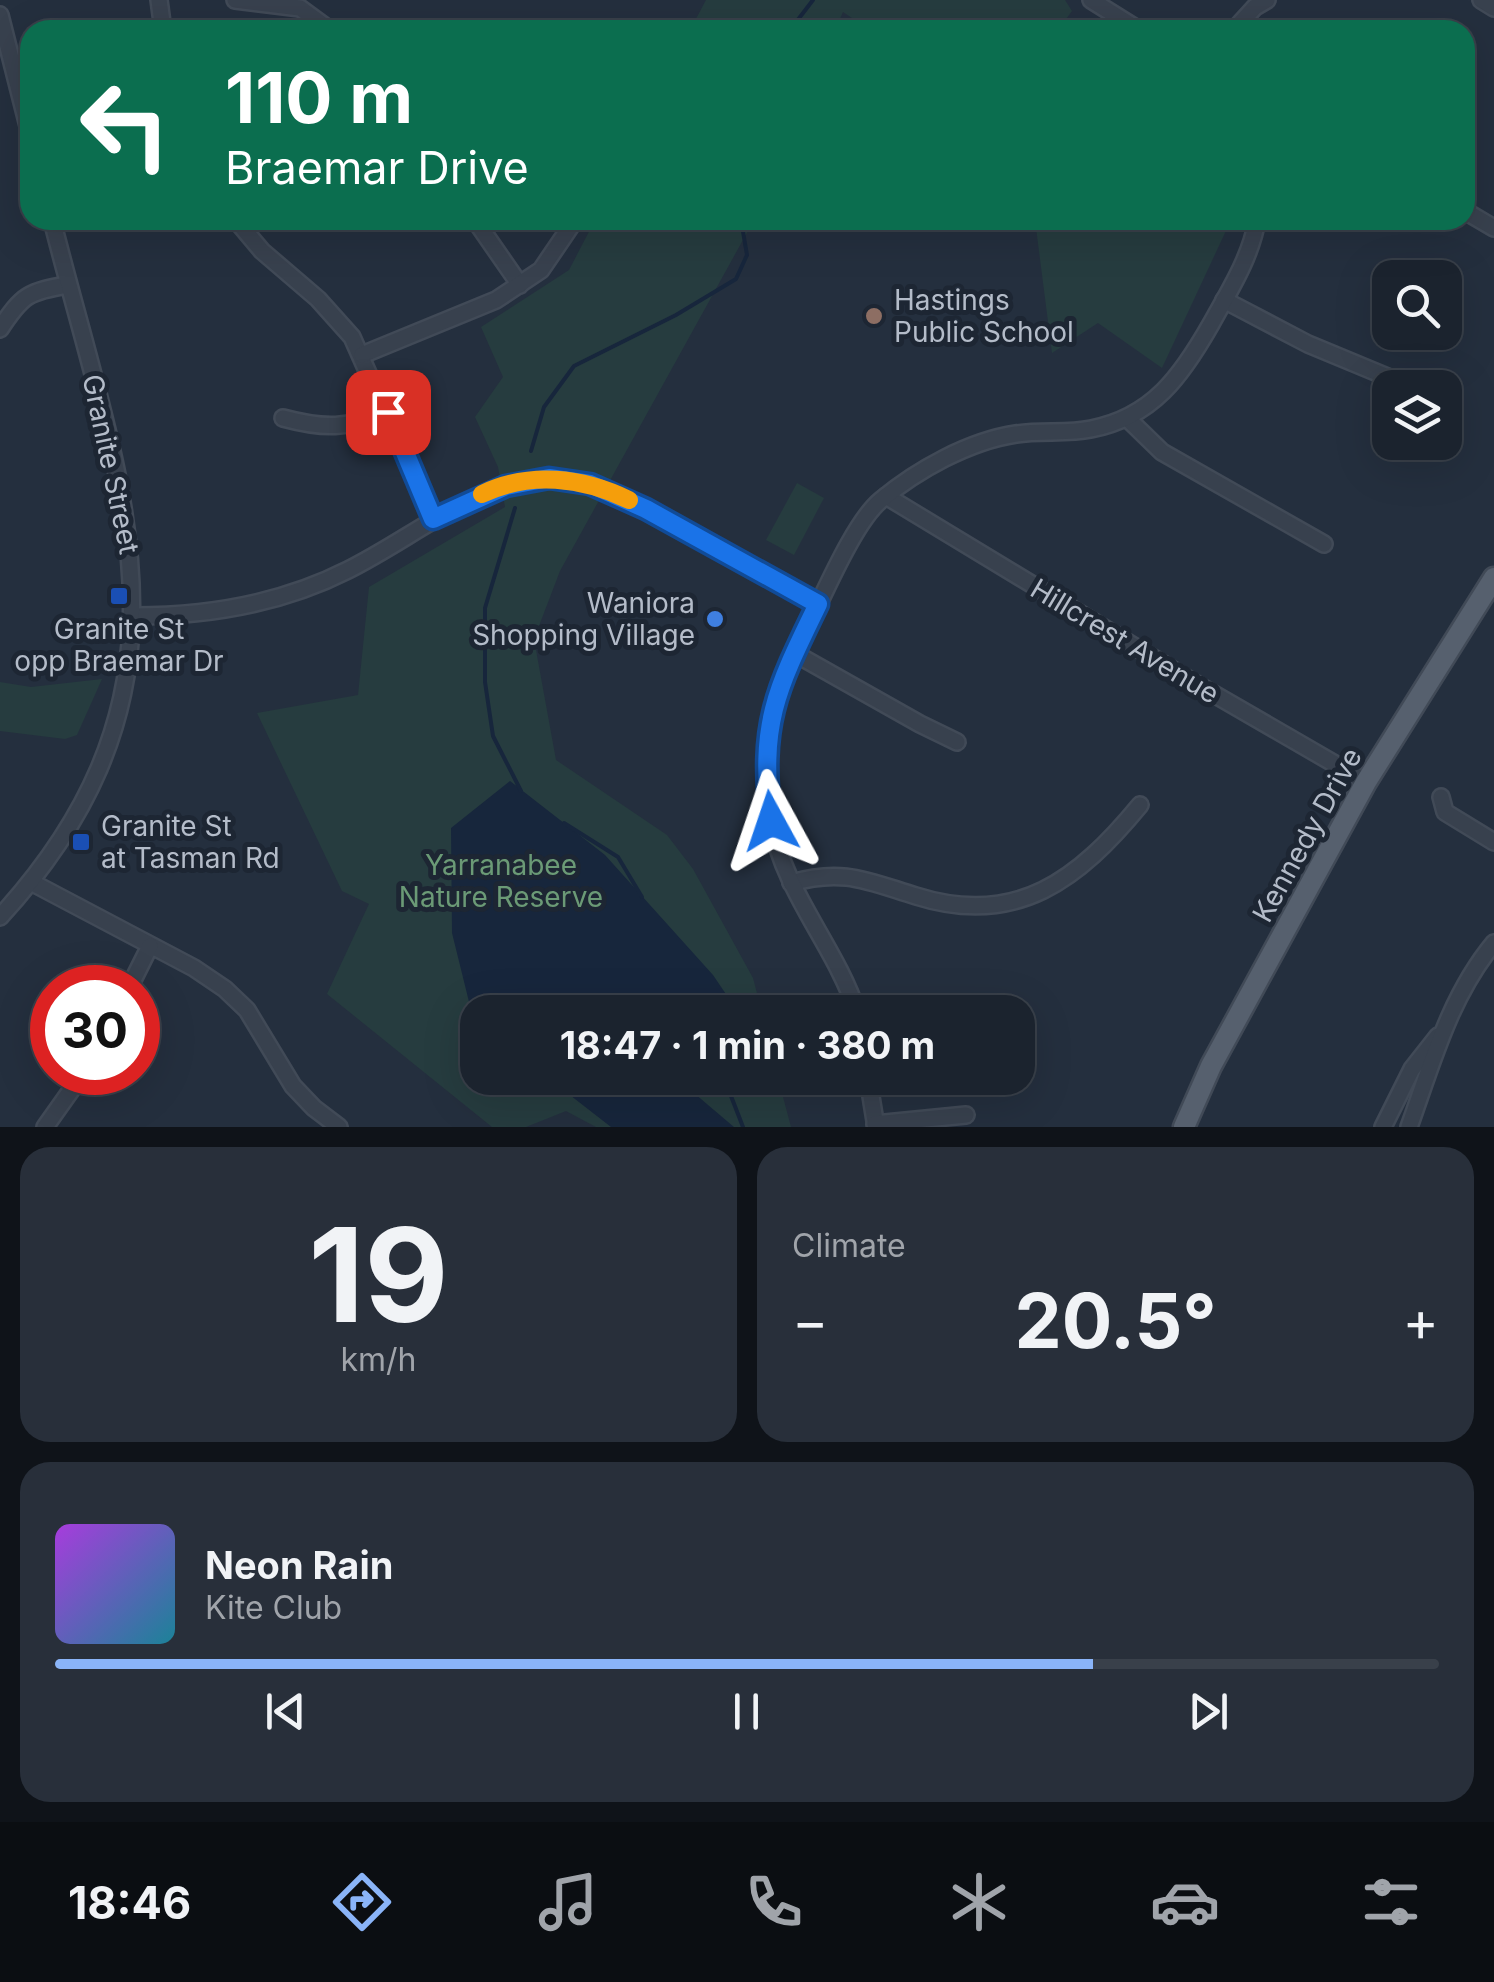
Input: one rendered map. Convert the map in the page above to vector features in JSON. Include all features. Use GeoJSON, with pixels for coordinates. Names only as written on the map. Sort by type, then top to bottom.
{"type":"FeatureCollection","features":[{"type":"Feature","properties":{"kind":"main road","name":"Kennedy Drive"},"geometry":{"type":"LineString","coordinates":[[1184,1127],[1211,1066],[1366,782],[1494,578]]}},
{"type":"Feature","properties":{"kind":"street"},"geometry":{"type":"LineString","coordinates":[[234,0],[302,4]]}},
{"type":"Feature","properties":{"kind":"street"},"geometry":{"type":"LineString","coordinates":[[1091,0],[1123,20]]}},
{"type":"Feature","properties":{"kind":"street"},"geometry":{"type":"LineString","coordinates":[[1243,20],[1267,0]]}},
{"type":"Feature","properties":{"kind":"street"},"geometry":{"type":"LineString","coordinates":[[1481,0],[1494,8]]}},
{"type":"Feature","properties":{"kind":"street"},"geometry":{"type":"LineString","coordinates":[[0,15],[20,94]]}},
{"type":"Feature","properties":{"kind":"street","name":"Granite Street"},"geometry":{"type":"LineString","coordinates":[[0,917],[64,838],[103,760],[128,667],[134,616],[132,564],[119,474],[54,230]]}},
{"type":"Feature","properties":{"kind":"street"},"geometry":{"type":"LineString","coordinates":[[244,230],[262,251],[338,318],[362,355],[433,519]]}},
{"type":"Feature","properties":{"kind":"street"},"geometry":{"type":"LineString","coordinates":[[482,230],[520,285]]}},
{"type":"Feature","properties":{"kind":"street"},"geometry":{"type":"LineString","coordinates":[[362,355],[496,300],[542,270],[568,230]]}},
{"type":"Feature","properties":{"kind":"street"},"geometry":{"type":"LineString","coordinates":[[850,995],[791,883],[771,821],[766,744],[773,705],[818,604],[862,523],[886,496],[939,463],[990,440],[1016,434],[1092,429],[1147,408],[1173,385],[1224,300],[1249,250],[1254,230]]}},
{"type":"Feature","properties":{"kind":"street"},"geometry":{"type":"LineString","coordinates":[[0,329],[25,296],[35,290],[68,285]]}},
{"type":"Feature","properties":{"kind":"street"},"geometry":{"type":"LineString","coordinates":[[1224,300],[1308,344],[1372,371]]}},
{"type":"Feature","properties":{"kind":"street"},"geometry":{"type":"LineString","coordinates":[[282,418],[320,428],[368,420],[388,412]]}},
{"type":"Feature","properties":{"kind":"street"},"geometry":{"type":"LineString","coordinates":[[1126,418],[1162,452],[1324,544]]}},
{"type":"Feature","properties":{"kind":"street"},"geometry":{"type":"LineString","coordinates":[[134,616],[188,616],[274,598],[347,571],[488,491],[549,478],[590,484],[646,509],[818,604]]}},
{"type":"Feature","properties":{"kind":"street","name":"Hillcrest Avenue"},"geometry":{"type":"LineString","coordinates":[[886,496],[1366,782]]}},
{"type":"Feature","properties":{"kind":"street"},"geometry":{"type":"LineString","coordinates":[[794,652],[957,742]]}},
{"type":"Feature","properties":{"kind":"street"},"geometry":{"type":"LineString","coordinates":[[1440,796],[1445,812],[1494,842]]}},
{"type":"Feature","properties":{"kind":"street"},"geometry":{"type":"LineString","coordinates":[[791,883],[840,874],[950,904],[986,906],[1014,900],[1060,884],[1112,840],[1140,805]]}},
{"type":"Feature","properties":{"kind":"street"},"geometry":{"type":"LineString","coordinates":[[31,882],[194,968],[237,999],[293,1086],[339,1127]]}},
{"type":"Feature","properties":{"kind":"street"},"geometry":{"type":"LineString","coordinates":[[1409,1127],[1441,1034],[1465,985],[1494,942]]}},
{"type":"Feature","properties":{"kind":"street"},"geometry":{"type":"LineString","coordinates":[[140,965],[150,946]]}},
{"type":"Feature","properties":{"kind":"street"},"geometry":{"type":"LineString","coordinates":[[1383,1127],[1412,1068],[1441,1034]]}},
{"type":"Feature","properties":{"kind":"street"},"geometry":{"type":"LineString","coordinates":[[46,1127],[68,1095]]}},
{"type":"Feature","properties":{"kind":"street"},"geometry":{"type":"LineString","coordinates":[[871,1095],[876,1126],[966,1115]]}},
{"type":"Feature","properties":{"kind":"green space"},"geometry":{"type":"Polygon","coordinates":[[[706,0],[1065,0],[1072,11],[1065,20],[855,20],[843,12],[839,20],[695,20],[706,0]]]}},
{"type":"Feature","properties":{"kind":"green space","name":"Yarranabee Nature Reserve"},"geometry":{"type":"Polygon","coordinates":[[[590,230],[748,230],[560,571],[534,639],[556,760],[667,835],[693,869],[753,978],[758,995],[460,995],[460,1095],[783,1095],[791,1127],[596,1127],[566,1111],[526,1127],[492,1127],[327,994],[369,904],[342,891],[257,713],[358,695],[369,587],[505,507],[498,467],[475,417],[503,377],[481,327],[569,270],[590,230]]]}},
{"type":"Feature","properties":{"kind":"green space"},"geometry":{"type":"Polygon","coordinates":[[[1036,230],[1226,230],[1162,368],[1098,323],[1052,353],[1036,230]]]}},
{"type":"Feature","properties":{"kind":"green space"},"geometry":{"type":"Polygon","coordinates":[[[797,483],[824,498],[794,555],[766,540],[797,483]]]}},
{"type":"Feature","properties":{"kind":"green space"},"geometry":{"type":"Polygon","coordinates":[[[102,679],[77,735],[65,739],[0,731],[0,682],[31,687],[102,679]]]}},
{"type":"Feature","properties":{"kind":"water"},"geometry":{"type":"Polygon","coordinates":[[[510,781],[605,855],[727,995],[467,995],[452,933],[451,828],[510,781]]]}},
{"type":"Feature","properties":{"kind":"water"},"geometry":{"type":"Polygon","coordinates":[[[570,1095],[696,1095],[734,1127],[611,1127],[570,1095]]]}},
{"type":"Feature","properties":{"kind":"waterway"},"geometry":{"type":"LineString","coordinates":[[798,20],[813,0]]}},
{"type":"Feature","properties":{"kind":"waterway"},"geometry":{"type":"LineString","coordinates":[[531,451],[544,407],[574,366],[676,315],[736,279],[747,255],[743,230]]}},
{"type":"Feature","properties":{"kind":"waterway"},"geometry":{"type":"LineString","coordinates":[[515,508],[485,608],[485,682],[493,736],[521,791]]}},
{"type":"Feature","properties":{"kind":"waterway"},"geometry":{"type":"LineString","coordinates":[[564,823],[618,857],[642,897]]}},
{"type":"Feature","properties":{"kind":"waterway"},"geometry":{"type":"LineString","coordinates":[[731,1095],[743,1127]]}},
{"type":"Feature","properties":{"kind":"slow traffic"},"geometry":{"type":"LineString","coordinates":[[482,494],[549,478],[590,484],[629,500]]}},
{"type":"Feature","properties":{"kind":"place","name":"Hastings Public School"},"geometry":{"type":"Point","coordinates":[874,316]}},
{"type":"Feature","properties":{"kind":"place","name":"Granite St opp Braemar Dr"},"geometry":{"type":"Point","coordinates":[119,596]}},
{"type":"Feature","properties":{"kind":"place","name":"Waniora Shopping Village"},"geometry":{"type":"Point","coordinates":[715,619]}},
{"type":"Feature","properties":{"kind":"place","name":"Granite St at Tasman Rd"},"geometry":{"type":"Point","coordinates":[81,842]}},
{"type":"Feature","properties":{"kind":"route"},"geometry":{"type":"LineString","coordinates":[[388,412],[433,519],[488,491],[529,480],[549,478],[590,484],[646,509],[818,604],[784,674],[770,715],[766,744],[771,821]]}}]}
